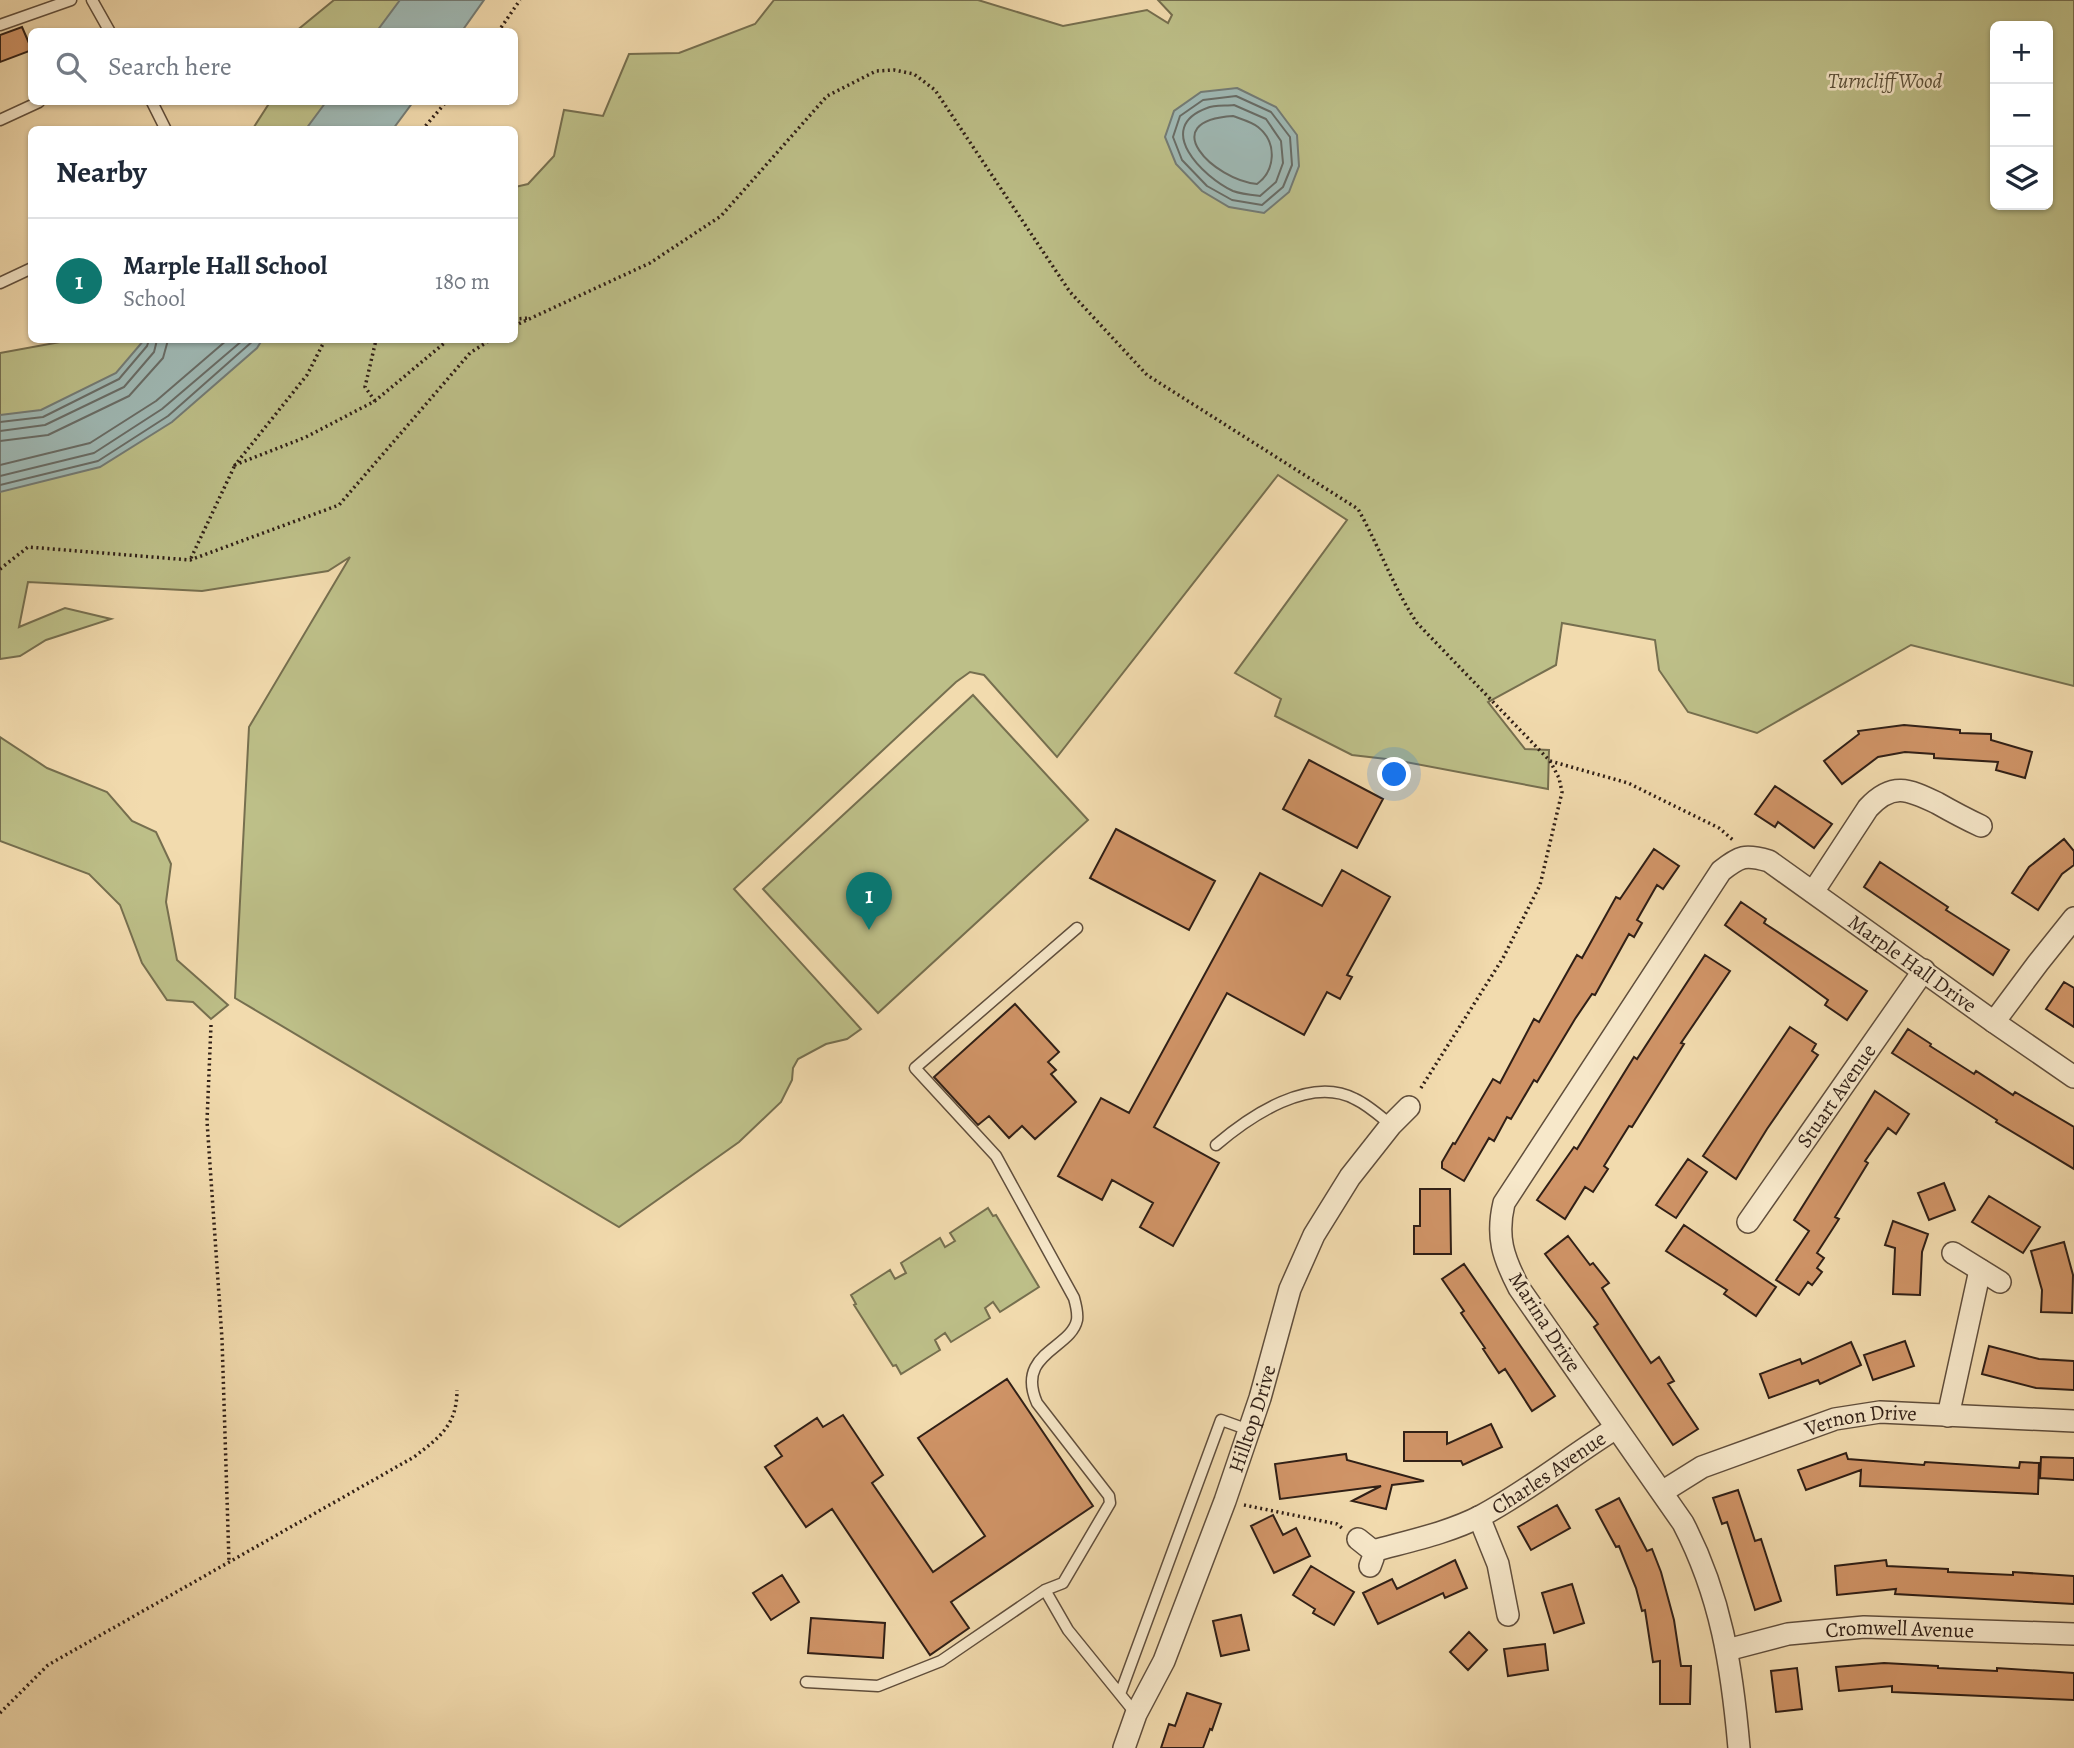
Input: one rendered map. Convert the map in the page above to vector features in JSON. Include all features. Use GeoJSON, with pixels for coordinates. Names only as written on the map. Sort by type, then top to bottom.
{"type":"FeatureCollection","features":[{"type":"Feature","properties":{"kind":"street"},"geometry":{"type":"LineString","coordinates":[[1813,892],[1868,808],[1889,792],[1900,790],[1917,794],[1971,828]]}},
{"type":"Feature","properties":{"kind":"street","name":"Marple Hall Drive"},"geometry":{"type":"LineString","coordinates":[[1750,856],[1769,861],[2074,1077]]}},
{"type":"Feature","properties":{"kind":"street","name":"Marina Drive"},"geometry":{"type":"LineString","coordinates":[[1739,1748],[1727,1650],[1715,1597],[1699,1554],[1683,1522],[1518,1288],[1501,1244],[1499,1223],[1504,1202],[1721,871],[1737,858],[1750,856]]}},
{"type":"Feature","properties":{"kind":"street"},"geometry":{"type":"LineString","coordinates":[[1994,1022],[2074,919]]}},
{"type":"Feature","properties":{"kind":"street","name":"Stuart Avenue"},"geometry":{"type":"LineString","coordinates":[[1748,1222],[1924,970]]}},
{"type":"Feature","properties":{"kind":"street","name":"Hilltop Drive"},"geometry":{"type":"LineString","coordinates":[[1124,1748],[1136,1714],[1164,1661],[1225,1501],[1290,1289],[1314,1235],[1350,1177],[1391,1125],[1409,1107]]}},
{"type":"Feature","properties":{"kind":"street"},"geometry":{"type":"LineString","coordinates":[[1953,1253],[2000,1282]]}},
{"type":"Feature","properties":{"kind":"street"},"geometry":{"type":"LineString","coordinates":[[1948,1416],[1980,1269]]}},
{"type":"Feature","properties":{"kind":"street","name":"Vernon Drive"},"geometry":{"type":"LineString","coordinates":[[1662,1492],[1702,1467],[1835,1419],[1880,1412],[2074,1421]]}},
{"type":"Feature","properties":{"kind":"street","name":"Charles Avenue"},"geometry":{"type":"LineString","coordinates":[[1367,1552],[1435,1533],[1479,1517],[1616,1428]]}},
{"type":"Feature","properties":{"kind":"street","name":"Charles Avenue"},"geometry":{"type":"LineString","coordinates":[[1479,1517],[1498,1564],[1508,1615]]}},
{"type":"Feature","properties":{"kind":"street","name":"Cromwell Avenue"},"geometry":{"type":"LineString","coordinates":[[1727,1650],[1788,1634],[1864,1627],[2074,1634]]}},
{"type":"Feature","properties":{"kind":"lane"},"geometry":{"type":"LineString","coordinates":[[0,25],[71,0]]}},
{"type":"Feature","properties":{"kind":"lane"},"geometry":{"type":"LineString","coordinates":[[92,0],[108,28]]}},
{"type":"Feature","properties":{"kind":"lane"},"geometry":{"type":"LineString","coordinates":[[0,120],[32,105]]}},
{"type":"Feature","properties":{"kind":"lane"},"geometry":{"type":"LineString","coordinates":[[154,105],[164,126]]}},
{"type":"Feature","properties":{"kind":"lane"},"geometry":{"type":"LineString","coordinates":[[0,283],[28,270]]}},
{"type":"Feature","properties":{"kind":"lane"},"geometry":{"type":"LineString","coordinates":[[806,1682],[877,1686],[941,1661],[1045,1590],[1063,1583],[1110,1503],[1109,1496],[1037,1404],[1032,1391],[1035,1369],[1050,1349],[1072,1331],[1077,1322],[1074,1298],[996,1156],[915,1068],[1077,928]]}},
{"type":"Feature","properties":{"kind":"lane"},"geometry":{"type":"LineString","coordinates":[[1216,1144],[1242,1122],[1276,1104],[1314,1092],[1336,1092],[1355,1099],[1391,1125]]}},
{"type":"Feature","properties":{"kind":"lane"},"geometry":{"type":"LineString","coordinates":[[1120,1694],[1221,1420],[1248,1430]]}},
{"type":"Feature","properties":{"kind":"lane"},"geometry":{"type":"LineString","coordinates":[[1045,1590],[1068,1630],[1136,1714]]}},
{"type":"Feature","properties":{"kind":"path"},"geometry":{"type":"LineString","coordinates":[[501,28],[520,0]]}},
{"type":"Feature","properties":{"kind":"path"},"geometry":{"type":"LineString","coordinates":[[518,324],[650,263],[721,216],[827,96],[876,71],[894,70],[914,75],[935,90],[1070,292],[1147,375],[1358,509],[1399,597],[1417,623],[1550,761],[1559,778],[1562,792],[1540,884],[1503,958],[1409,1107]]}},
{"type":"Feature","properties":{"kind":"path"},"geometry":{"type":"LineString","coordinates":[[425,126],[443,105]]}},
{"type":"Feature","properties":{"kind":"path"},"geometry":{"type":"LineString","coordinates":[[518,319],[532,317]]}},
{"type":"Feature","properties":{"kind":"path"},"geometry":{"type":"LineString","coordinates":[[190,560],[235,466],[307,375],[324,343]]}},
{"type":"Feature","properties":{"kind":"path"},"geometry":{"type":"LineString","coordinates":[[375,343],[365,387],[375,401]]}},
{"type":"Feature","properties":{"kind":"path"},"geometry":{"type":"LineString","coordinates":[[235,466],[306,437],[375,401],[445,343]]}},
{"type":"Feature","properties":{"kind":"path"},"geometry":{"type":"LineString","coordinates":[[0,569],[28,547],[190,560],[339,505],[470,353],[485,343]]}},
{"type":"Feature","properties":{"kind":"path"},"geometry":{"type":"LineString","coordinates":[[1550,761],[1628,783],[1719,828],[1750,856]]}},
{"type":"Feature","properties":{"kind":"path"},"geometry":{"type":"LineString","coordinates":[[211,1025],[207,1121],[222,1339],[229,1562]]}},
{"type":"Feature","properties":{"kind":"path"},"geometry":{"type":"LineString","coordinates":[[0,1713],[48,1665],[414,1457],[437,1440],[449,1426],[457,1408],[457,1390]]}},
{"type":"Feature","properties":{"kind":"path"},"geometry":{"type":"LineString","coordinates":[[1225,1501],[1336,1524],[1367,1552]]}},
{"type":"Feature","properties":{"kind":"green space"},"geometry":{"type":"Polygon","coordinates":[[[334,0],[448,0],[427,28],[300,28],[334,0]]]}},
{"type":"Feature","properties":{"kind":"green space","name":"Turncliff Wood"},"geometry":{"type":"Polygon","coordinates":[[[774,0],[978,0],[1063,26],[1147,10],[1168,23],[1172,15],[1158,0],[2074,0],[2074,686],[1911,645],[1757,733],[1688,712],[1659,670],[1655,640],[1562,623],[1556,665],[1488,702],[1525,749],[1549,750],[1548,789],[1395,760],[1352,755],[1275,716],[1281,699],[1235,673],[1347,520],[1278,475],[1057,757],[984,675],[970,672],[956,682],[734,889],[861,1029],[847,1039],[826,1044],[798,1059],[793,1068],[792,1080],[781,1102],[739,1142],[619,1227],[235,998],[249,727],[350,557],[328,571],[202,591],[28,582],[19,627],[65,608],[111,619],[46,640],[20,656],[0,659],[0,353],[55,343],[518,343],[518,186],[528,184],[554,156],[564,110],[603,116],[629,54],[679,53],[755,24],[774,0]]]}},
{"type":"Feature","properties":{"kind":"green space"},"geometry":{"type":"Polygon","coordinates":[[[268,105],[377,105],[386,126],[255,126],[268,105]]]}},
{"type":"Feature","properties":{"kind":"green space"},"geometry":{"type":"Polygon","coordinates":[[[973,695],[1088,820],[878,1013],[763,889],[973,695]]]}},
{"type":"Feature","properties":{"kind":"green space"},"geometry":{"type":"Polygon","coordinates":[[[0,737],[47,768],[107,792],[132,821],[156,832],[171,864],[166,902],[177,960],[228,1005],[211,1019],[193,1002],[167,1000],[142,963],[120,905],[89,874],[0,841],[0,737]]]}},
{"type":"Feature","properties":{"kind":"green space"},"geometry":{"type":"Polygon","coordinates":[[[988,1208],[993,1216],[996,1215],[1039,1287],[1000,1312],[993,1302],[985,1308],[990,1318],[951,1342],[945,1333],[935,1340],[940,1350],[901,1374],[896,1365],[893,1366],[854,1305],[856,1304],[851,1295],[890,1270],[895,1279],[906,1273],[901,1263],[940,1238],[945,1247],[955,1241],[950,1233],[988,1208]]]}},
{"type":"Feature","properties":{"kind":"water"},"geometry":{"type":"Polygon","coordinates":[[[400,0],[484,0],[464,28],[379,28],[400,0]]]}},
{"type":"Feature","properties":{"kind":"water"},"geometry":{"type":"Polygon","coordinates":[[[1237,88],[1276,107],[1297,135],[1299,166],[1289,192],[1264,213],[1229,207],[1202,191],[1176,164],[1165,137],[1174,111],[1201,92],[1237,88]]]}},
{"type":"Feature","properties":{"kind":"water"},"geometry":{"type":"Polygon","coordinates":[[[324,105],[411,105],[395,126],[308,126],[324,105]]]}},
{"type":"Feature","properties":{"kind":"water"},"geometry":{"type":"Polygon","coordinates":[[[141,343],[260,343],[172,422],[100,467],[0,492],[0,415],[41,410],[116,373],[141,343]]]}},
{"type":"Feature","properties":{"kind":"building"},"geometry":{"type":"Polygon","coordinates":[[[22,27],[28,41],[28,52],[0,62],[0,35],[22,27]]]}},
{"type":"Feature","properties":{"kind":"building"},"geometry":{"type":"Polygon","coordinates":[[[1904,725],[1960,730],[1960,733],[1991,734],[1991,740],[2032,752],[2025,778],[1996,770],[1998,762],[1934,758],[1934,754],[1905,752],[1878,757],[1842,784],[1824,761],[1859,734],[1858,731],[1904,725]]]}},
{"type":"Feature","properties":{"kind":"building"},"geometry":{"type":"Polygon","coordinates":[[[1309,760],[1383,799],[1357,848],[1283,809],[1309,760]]]}},
{"type":"Feature","properties":{"kind":"building"},"geometry":{"type":"Polygon","coordinates":[[[1775,786],[1832,824],[1814,848],[1778,822],[1775,827],[1755,814],[1775,786]]]}},
{"type":"Feature","properties":{"kind":"building"},"geometry":{"type":"Polygon","coordinates":[[[1116,829],[1215,881],[1189,930],[1090,878],[1116,829]]]}},
{"type":"Feature","properties":{"kind":"building"},"geometry":{"type":"Polygon","coordinates":[[[2064,839],[2074,851],[2074,865],[2062,874],[2038,910],[2012,893],[2029,867],[2064,839]]]}},
{"type":"Feature","properties":{"kind":"building"},"geometry":{"type":"Polygon","coordinates":[[[1654,849],[1679,866],[1663,889],[1657,885],[1637,920],[1642,923],[1634,937],[1629,934],[1595,995],[1592,994],[1575,1019],[1537,1082],[1534,1080],[1511,1119],[1507,1117],[1494,1141],[1489,1138],[1464,1181],[1442,1168],[1442,1162],[1493,1079],[1500,1083],[1534,1019],[1539,1022],[1577,955],[1582,958],[1616,897],[1620,899],[1654,849]]]}},
{"type":"Feature","properties":{"kind":"building"},"geometry":{"type":"Polygon","coordinates":[[[1880,862],[1948,907],[1946,910],[2009,950],[1993,975],[1864,887],[1880,862]]]}},
{"type":"Feature","properties":{"kind":"building"},"geometry":{"type":"Polygon","coordinates":[[[1342,870],[1390,897],[1347,975],[1352,977],[1340,999],[1327,992],[1304,1035],[1227,993],[1154,1127],[1219,1163],[1173,1246],[1140,1227],[1153,1203],[1112,1180],[1102,1200],[1058,1176],[1101,1098],[1129,1113],[1260,873],[1322,906],[1342,870]]]}},
{"type":"Feature","properties":{"kind":"building"},"geometry":{"type":"Polygon","coordinates":[[[1741,902],[1766,919],[1764,923],[1867,991],[1847,1020],[1825,1005],[1828,1000],[1725,925],[1741,902]]]}},
{"type":"Feature","properties":{"kind":"building"},"geometry":{"type":"Polygon","coordinates":[[[1705,955],[1730,971],[1681,1043],[1684,1044],[1632,1127],[1629,1126],[1604,1166],[1608,1169],[1593,1192],[1585,1187],[1565,1219],[1537,1200],[1574,1147],[1577,1149],[1634,1057],[1637,1059],[1705,955]]]}},
{"type":"Feature","properties":{"kind":"building"},"geometry":{"type":"Polygon","coordinates":[[[2064,982],[2074,988],[2074,1027],[2046,1009],[2064,982]]]}},
{"type":"Feature","properties":{"kind":"building"},"geometry":{"type":"Polygon","coordinates":[[[1015,1004],[1059,1052],[1048,1062],[1056,1070],[1051,1074],[1076,1102],[1035,1139],[1022,1126],[1009,1138],[989,1116],[978,1125],[934,1077],[1015,1004]]]}},
{"type":"Feature","properties":{"kind":"building"},"geometry":{"type":"Polygon","coordinates":[[[1790,1027],[1816,1044],[1812,1051],[1818,1055],[1736,1179],[1703,1156],[1790,1027]]]}},
{"type":"Feature","properties":{"kind":"building"},"geometry":{"type":"Polygon","coordinates":[[[1908,1029],[1974,1074],[1976,1071],[2013,1095],[2015,1092],[2074,1127],[2074,1169],[1996,1122],[1997,1120],[1892,1053],[1908,1029]]]}},
{"type":"Feature","properties":{"kind":"building"},"geometry":{"type":"Polygon","coordinates":[[[1875,1091],[1909,1114],[1896,1134],[1888,1128],[1865,1161],[1868,1163],[1835,1217],[1839,1219],[1817,1253],[1824,1258],[1817,1268],[1822,1272],[1812,1285],[1808,1282],[1799,1295],[1776,1280],[1809,1231],[1794,1220],[1875,1091]]]}},
{"type":"Feature","properties":{"kind":"building"},"geometry":{"type":"Polygon","coordinates":[[[1688,1159],[1707,1172],[1676,1218],[1656,1205],[1688,1159]]]}},
{"type":"Feature","properties":{"kind":"building"},"geometry":{"type":"Polygon","coordinates":[[[1944,1183],[1955,1210],[1929,1220],[1918,1193],[1944,1183]]]}},
{"type":"Feature","properties":{"kind":"building"},"geometry":{"type":"Polygon","coordinates":[[[1420,1189],[1450,1189],[1451,1254],[1414,1254],[1414,1226],[1420,1226],[1420,1189]]]}},
{"type":"Feature","properties":{"kind":"building"},"geometry":{"type":"Polygon","coordinates":[[[1989,1196],[2040,1227],[2023,1253],[1972,1222],[1989,1196]]]}},
{"type":"Feature","properties":{"kind":"building"},"geometry":{"type":"Polygon","coordinates":[[[1893,1221],[1928,1234],[1922,1252],[1920,1295],[1893,1294],[1895,1248],[1885,1245],[1893,1221]]]}},
{"type":"Feature","properties":{"kind":"building"},"geometry":{"type":"Polygon","coordinates":[[[1684,1225],[1776,1287],[1756,1316],[1724,1294],[1727,1290],[1666,1251],[1684,1225]]]}},
{"type":"Feature","properties":{"kind":"building"},"geometry":{"type":"Polygon","coordinates":[[[1568,1236],[1590,1265],[1593,1263],[1609,1283],[1602,1288],[1651,1363],[1659,1357],[1674,1381],[1668,1384],[1698,1429],[1673,1445],[1594,1327],[1598,1324],[1545,1254],[1568,1236]]]}},
{"type":"Feature","properties":{"kind":"building"},"geometry":{"type":"Polygon","coordinates":[[[2064,1242],[2073,1275],[2072,1313],[2041,1312],[2042,1290],[2031,1251],[2064,1242]]]}},
{"type":"Feature","properties":{"kind":"building"},"geometry":{"type":"Polygon","coordinates":[[[1464,1264],[1555,1396],[1532,1411],[1505,1369],[1499,1373],[1461,1313],[1464,1311],[1442,1279],[1464,1264]]]}},
{"type":"Feature","properties":{"kind":"building"},"geometry":{"type":"Polygon","coordinates":[[[1905,1341],[1914,1366],[1873,1380],[1864,1355],[1905,1341]]]}},
{"type":"Feature","properties":{"kind":"building"},"geometry":{"type":"Polygon","coordinates":[[[1851,1342],[1861,1365],[1820,1384],[1818,1380],[1769,1398],[1760,1374],[1800,1359],[1802,1364],[1851,1342]]]}},
{"type":"Feature","properties":{"kind":"building"},"geometry":{"type":"Polygon","coordinates":[[[1989,1346],[2039,1359],[2074,1361],[2074,1390],[2036,1388],[1982,1374],[1989,1346]]]}},
{"type":"Feature","properties":{"kind":"building"},"geometry":{"type":"Polygon","coordinates":[[[1007,1379],[1093,1506],[951,1602],[969,1628],[930,1655],[832,1509],[806,1527],[765,1467],[782,1456],[775,1446],[817,1418],[823,1427],[843,1415],[883,1475],[872,1483],[933,1572],[985,1536],[918,1438],[1007,1379]]]}},
{"type":"Feature","properties":{"kind":"building"},"geometry":{"type":"Polygon","coordinates":[[[1491,1424],[1502,1447],[1463,1465],[1461,1461],[1404,1461],[1404,1432],[1447,1432],[1447,1444],[1491,1424]]]}},
{"type":"Feature","properties":{"kind":"building"},"geometry":{"type":"Polygon","coordinates":[[[1846,1453],[1848,1459],[1924,1465],[1925,1462],[2019,1468],[2020,1462],[2039,1463],[2038,1494],[1860,1486],[1861,1470],[1806,1490],[1798,1470],[1846,1453]]]}},
{"type":"Feature","properties":{"kind":"building"},"geometry":{"type":"Polygon","coordinates":[[[1346,1454],[1347,1460],[1424,1481],[1392,1485],[1386,1509],[1352,1501],[1381,1486],[1280,1499],[1275,1464],[1346,1454]]]}},
{"type":"Feature","properties":{"kind":"building"},"geometry":{"type":"Polygon","coordinates":[[[2041,1457],[2074,1458],[2074,1480],[2040,1478],[2041,1457]]]}},
{"type":"Feature","properties":{"kind":"building"},"geometry":{"type":"Polygon","coordinates":[[[1738,1490],[1755,1541],[1761,1539],[1781,1601],[1755,1610],[1727,1522],[1722,1524],[1713,1498],[1738,1490]]]}},
{"type":"Feature","properties":{"kind":"building"},"geometry":{"type":"Polygon","coordinates":[[[1619,1498],[1647,1551],[1652,1549],[1661,1572],[1674,1620],[1681,1666],[1691,1666],[1690,1704],[1660,1704],[1660,1661],[1653,1662],[1645,1610],[1642,1611],[1619,1546],[1616,1547],[1596,1510],[1619,1498]]]}},
{"type":"Feature","properties":{"kind":"building"},"geometry":{"type":"Polygon","coordinates":[[[1557,1505],[1570,1528],[1531,1550],[1518,1527],[1557,1505]]]}},
{"type":"Feature","properties":{"kind":"building"},"geometry":{"type":"Polygon","coordinates":[[[1273,1515],[1283,1535],[1296,1528],[1310,1556],[1274,1573],[1251,1526],[1273,1515]]]}},
{"type":"Feature","properties":{"kind":"building"},"geometry":{"type":"Polygon","coordinates":[[[1455,1560],[1467,1588],[1445,1598],[1443,1593],[1378,1624],[1363,1593],[1392,1579],[1397,1589],[1455,1560]]]}},
{"type":"Feature","properties":{"kind":"building"},"geometry":{"type":"Polygon","coordinates":[[[1886,1560],[1887,1566],[1948,1569],[1948,1572],[2074,1576],[2074,1604],[1895,1594],[1896,1589],[1837,1595],[1835,1566],[1886,1560]]]}},
{"type":"Feature","properties":{"kind":"building"},"geometry":{"type":"Polygon","coordinates":[[[1311,1566],[1354,1592],[1334,1625],[1313,1613],[1315,1609],[1293,1595],[1311,1566]]]}},
{"type":"Feature","properties":{"kind":"building"},"geometry":{"type":"Polygon","coordinates":[[[782,1575],[799,1602],[771,1620],[753,1593],[782,1575]]]}},
{"type":"Feature","properties":{"kind":"building"},"geometry":{"type":"Polygon","coordinates":[[[1572,1584],[1584,1623],[1554,1633],[1542,1593],[1572,1584]]]}},
{"type":"Feature","properties":{"kind":"building"},"geometry":{"type":"Polygon","coordinates":[[[1241,1615],[1249,1650],[1221,1656],[1213,1621],[1241,1615]]]}},
{"type":"Feature","properties":{"kind":"building"},"geometry":{"type":"Polygon","coordinates":[[[811,1618],[885,1623],[883,1658],[808,1653],[811,1618]]]}},
{"type":"Feature","properties":{"kind":"building"},"geometry":{"type":"Polygon","coordinates":[[[1469,1632],[1487,1650],[1468,1670],[1450,1652],[1469,1632]]]}},
{"type":"Feature","properties":{"kind":"building"},"geometry":{"type":"Polygon","coordinates":[[[1545,1644],[1548,1670],[1508,1676],[1504,1649],[1545,1644]]]}},
{"type":"Feature","properties":{"kind":"building"},"geometry":{"type":"Polygon","coordinates":[[[1884,1663],[1938,1668],[1997,1671],[1997,1668],[2074,1673],[2074,1700],[1892,1692],[1892,1686],[1839,1691],[1836,1667],[1884,1663]]]}},
{"type":"Feature","properties":{"kind":"building"},"geometry":{"type":"Polygon","coordinates":[[[1797,1668],[1802,1709],[1776,1712],[1771,1671],[1797,1668]]]}},
{"type":"Feature","properties":{"kind":"building"},"geometry":{"type":"Polygon","coordinates":[[[1187,1693],[1221,1704],[1212,1730],[1210,1729],[1203,1748],[1161,1748],[1169,1724],[1175,1726],[1187,1693]]]}},
{"type":"Feature","properties":{"kind":"place","name":"Marple Hall School"},"geometry":{"type":"Point","coordinates":[869,930]}}]}
